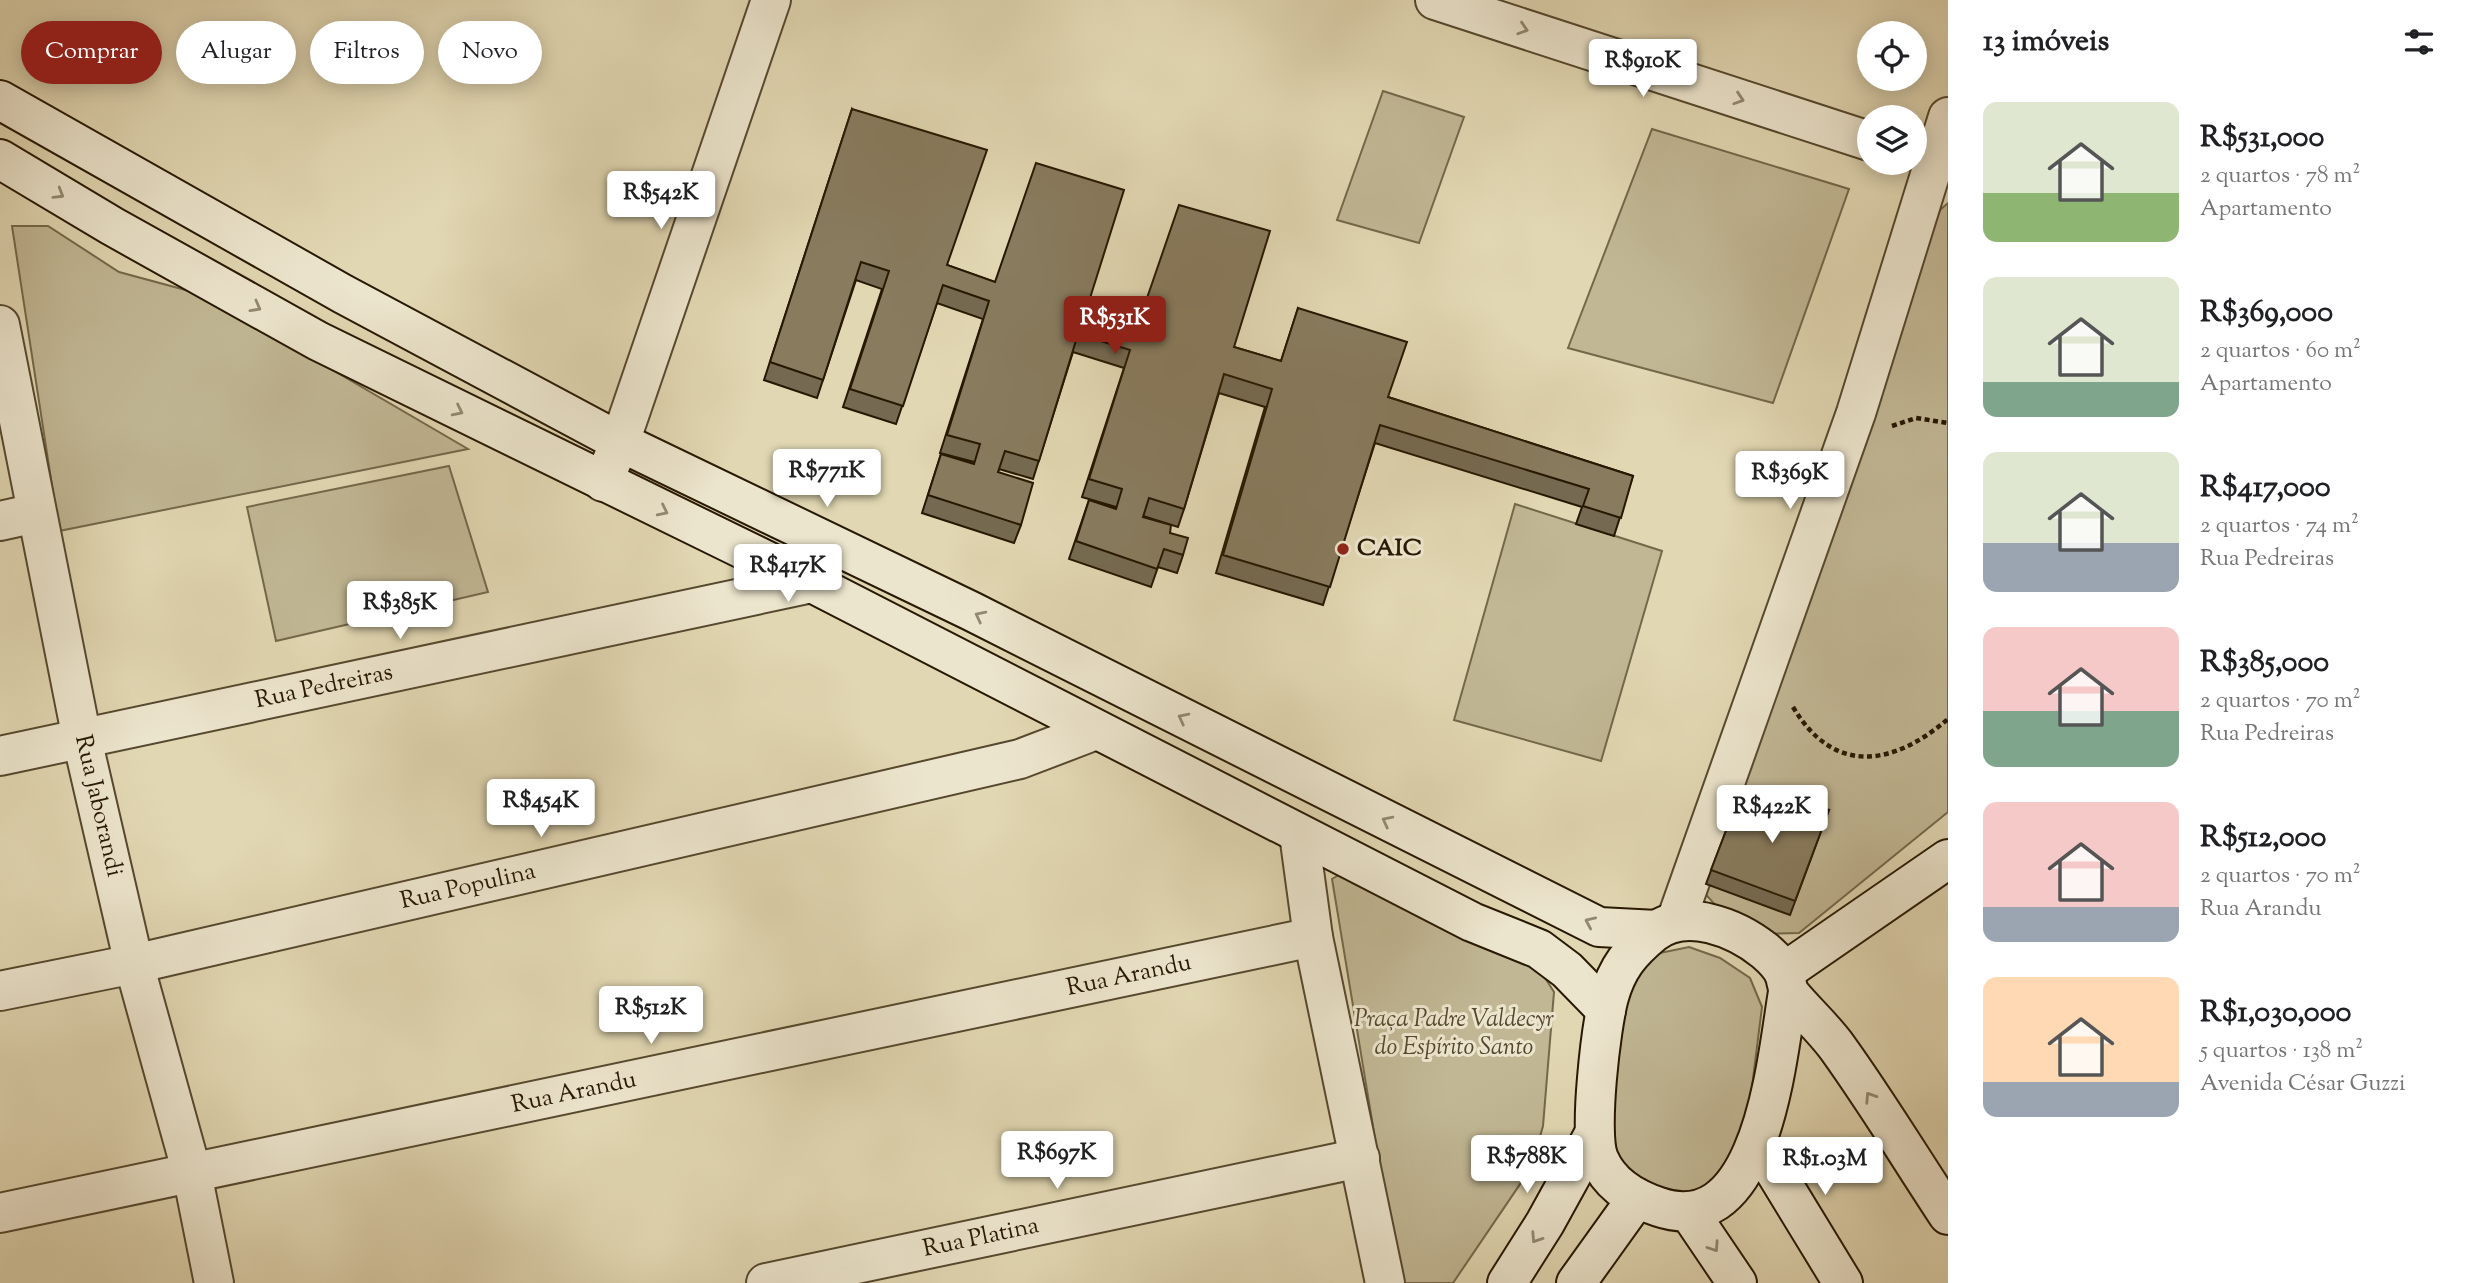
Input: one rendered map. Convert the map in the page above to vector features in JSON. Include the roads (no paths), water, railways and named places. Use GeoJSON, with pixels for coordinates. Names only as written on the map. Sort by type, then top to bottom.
{"type":"FeatureCollection","features":[{"type":"Feature","properties":{"kind":"street"},"geometry":{"type":"LineString","coordinates":[[603,482],[620,442],[771,0]]}},
{"type":"Feature","properties":{"kind":"street"},"geometry":{"type":"LineString","coordinates":[[1434,0],[1857,137]]}},
{"type":"Feature","properties":{"kind":"street"},"geometry":{"type":"LineString","coordinates":[[1,104],[343,294],[620,442],[971,611],[1599,926],[1709,923],[1735,931],[1766,952],[1836,1045],[1948,1215]]}},
{"type":"Feature","properties":{"kind":"street"},"geometry":{"type":"LineString","coordinates":[[1948,117],[1932,161],[1856,413],[1667,926],[1620,965],[1606,1010],[1593,1136],[1599,1158],[1610,1178],[1637,1198],[1662,1208],[1689,1212],[1735,1187],[1758,1142],[1786,982],[1948,859]]}},
{"type":"Feature","properties":{"kind":"street"},"geometry":{"type":"LineString","coordinates":[[0,159],[112,226],[318,341],[812,583],[1472,922],[1539,949],[1567,970],[1606,1010]]}},
{"type":"Feature","properties":{"kind":"street","name":"Rua Jaborandi"},"geometry":{"type":"LineString","coordinates":[[0,326],[18,517],[82,739],[134,964],[192,1174],[214,1283]]}},
{"type":"Feature","properties":{"kind":"street","name":"Rua Pedreiras"},"geometry":{"type":"LineString","coordinates":[[0,756],[812,583]]}},
{"type":"Feature","properties":{"kind":"street","name":"Rua Populina"},"geometry":{"type":"LineString","coordinates":[[0,991],[134,964],[1020,759],[1096,730]]}},
{"type":"Feature","properties":{"kind":"street"},"geometry":{"type":"LineString","coordinates":[[1299,834],[1313,937],[1385,1283]]}},
{"type":"Feature","properties":{"kind":"street","name":"Rua Arandu"},"geometry":{"type":"LineString","coordinates":[[0,1213],[1313,937]]}},
{"type":"Feature","properties":{"kind":"street"},"geometry":{"type":"LineString","coordinates":[[1507,1283],[1545,1223],[1593,1136]]}},
{"type":"Feature","properties":{"kind":"street"},"geometry":{"type":"LineString","coordinates":[[1758,1142],[1843,1283]]}},
{"type":"Feature","properties":{"kind":"street","name":"Rua Platina"},"geometry":{"type":"LineString","coordinates":[[766,1283],[1360,1158]]}},
{"type":"Feature","properties":{"kind":"street"},"geometry":{"type":"LineString","coordinates":[[1576,1283],[1637,1198]]}},
{"type":"Feature","properties":{"kind":"street"},"geometry":{"type":"LineString","coordinates":[[1689,1212],[1737,1283]]}},
{"type":"Feature","properties":{"kind":"place","name":"CAIC"},"geometry":{"type":"Point","coordinates":[1343,549]}},
{"type":"Feature","properties":{"kind":"park label","name":"Praça Padre Valdecyr do Espírito Santo"},"geometry":{"type":"Point","coordinates":[1454,1034]}}]}
